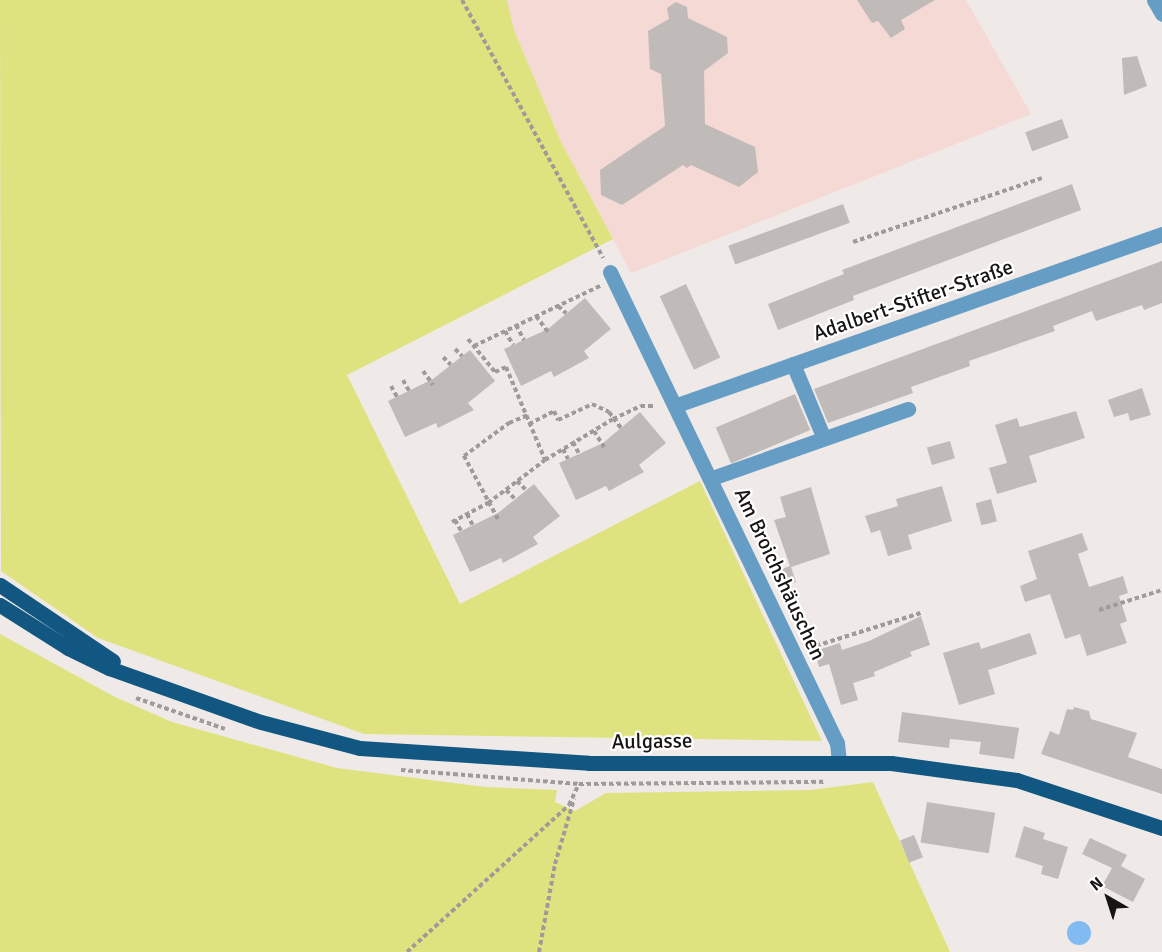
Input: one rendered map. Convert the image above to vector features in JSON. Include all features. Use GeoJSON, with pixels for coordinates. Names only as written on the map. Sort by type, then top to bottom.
{"type":"FeatureCollection","features":[{"type":"Feature","properties":{"kind":"main road"},"geometry":{"type":"LineString","coordinates":[[0,585],[144,680]]}},
{"type":"Feature","properties":{"kind":"main road"},"geometry":{"type":"LineString","coordinates":[[0,605],[68,648],[144,680]]}},
{"type":"Feature","properties":{"kind":"main road","name":"Aulgasse"},"geometry":{"type":"LineString","coordinates":[[144,680],[261,722],[360,748],[589,763],[839,761],[974,772],[1017,780],[1162,828]]}},
{"type":"Feature","properties":{"kind":"street"},"geometry":{"type":"LineString","coordinates":[[1154,0],[1162,14]]}},
{"type":"Feature","properties":{"kind":"street","name":"Adalbert-Stifter-Straße"},"geometry":{"type":"LineString","coordinates":[[677,405],[1162,234]]}},
{"type":"Feature","properties":{"kind":"street","name":"Am Broichshäuschen"},"geometry":{"type":"LineString","coordinates":[[613,278],[677,405],[837,743],[839,761]]}},
{"type":"Feature","properties":{"kind":"street"},"geometry":{"type":"LineString","coordinates":[[793,364],[823,436]]}},
{"type":"Feature","properties":{"kind":"street"},"geometry":{"type":"LineString","coordinates":[[712,478],[823,436],[908,409]]}},
{"type":"Feature","properties":{"kind":"path"},"geometry":{"type":"LineString","coordinates":[[462,0],[613,278],[474,346]]}},
{"type":"Feature","properties":{"kind":"path"},"geometry":{"type":"LineString","coordinates":[[853,242],[1042,178]]}},
{"type":"Feature","properties":{"kind":"path"},"geometry":{"type":"LineString","coordinates":[[571,299],[577,304]]}},
{"type":"Feature","properties":{"kind":"path"},"geometry":{"type":"LineString","coordinates":[[558,306],[566,314]]}},
{"type":"Feature","properties":{"kind":"path"},"geometry":{"type":"LineString","coordinates":[[536,316],[549,333]]}},
{"type":"Feature","properties":{"kind":"path"},"geometry":{"type":"LineString","coordinates":[[516,326],[524,340]]}},
{"type":"Feature","properties":{"kind":"path"},"geometry":{"type":"LineString","coordinates":[[505,331],[513,345]]}},
{"type":"Feature","properties":{"kind":"path"},"geometry":{"type":"LineString","coordinates":[[468,339],[495,372],[506,367],[545,460]]}},
{"type":"Feature","properties":{"kind":"path"},"geometry":{"type":"LineString","coordinates":[[455,349],[462,356]]}},
{"type":"Feature","properties":{"kind":"path"},"geometry":{"type":"LineString","coordinates":[[443,357],[451,365]]}},
{"type":"Feature","properties":{"kind":"path"},"geometry":{"type":"LineString","coordinates":[[423,371],[433,385]]}},
{"type":"Feature","properties":{"kind":"path"},"geometry":{"type":"LineString","coordinates":[[403,380],[409,391]]}},
{"type":"Feature","properties":{"kind":"path"},"geometry":{"type":"LineString","coordinates":[[391,386],[397,397]]}},
{"type":"Feature","properties":{"kind":"path"},"geometry":{"type":"LineString","coordinates":[[528,424],[554,411],[558,420],[592,404],[609,412],[621,428]]}},
{"type":"Feature","properties":{"kind":"path"},"geometry":{"type":"LineString","coordinates":[[461,531],[453,521],[488,503],[573,442],[641,406],[677,405]]}},
{"type":"Feature","properties":{"kind":"path"},"geometry":{"type":"LineString","coordinates":[[627,412],[632,419]]}},
{"type":"Feature","properties":{"kind":"path"},"geometry":{"type":"LineString","coordinates":[[498,519],[464,456],[509,423],[528,415]]}},
{"type":"Feature","properties":{"kind":"path"},"geometry":{"type":"LineString","coordinates":[[594,431],[604,447]]}},
{"type":"Feature","properties":{"kind":"path"},"geometry":{"type":"LineString","coordinates":[[573,442],[579,454]]}},
{"type":"Feature","properties":{"kind":"path"},"geometry":{"type":"LineString","coordinates":[[563,449],[568,459]]}},
{"type":"Feature","properties":{"kind":"path"},"geometry":{"type":"LineString","coordinates":[[517,481],[526,490]]}},
{"type":"Feature","properties":{"kind":"path"},"geometry":{"type":"LineString","coordinates":[[506,490],[515,499]]}},
{"type":"Feature","properties":{"kind":"path"},"geometry":{"type":"LineString","coordinates":[[467,514],[473,526]]}},
{"type":"Feature","properties":{"kind":"path"},"geometry":{"type":"LineString","coordinates":[[1099,610],[1162,590]]}},
{"type":"Feature","properties":{"kind":"path"},"geometry":{"type":"LineString","coordinates":[[794,652],[921,613]]}},
{"type":"Feature","properties":{"kind":"path"},"geometry":{"type":"LineString","coordinates":[[579,784],[828,781]]}},
{"type":"Feature","properties":{"kind":"path"},"geometry":{"type":"LineString","coordinates":[[407,952],[569,806],[579,784]]}},
{"type":"Feature","properties":{"kind":"path"},"geometry":{"type":"LineString","coordinates":[[539,952],[555,864],[579,784]]}},
{"type":"Feature","properties":{"kind":"shaded area"},"geometry":{"type":"Polygon","coordinates":[[[507,0],[966,0],[1031,114],[631,273],[560,140],[514,30],[507,0]]]}},
{"type":"Feature","properties":{"kind":"green space"},"geometry":{"type":"Polygon","coordinates":[[[0,0],[507,0],[514,30],[560,140],[613,239],[347,375],[460,604],[700,481],[822,741],[364,734],[98,638],[1,571],[0,0]]]}},
{"type":"Feature","properties":{"kind":"green space"},"geometry":{"type":"Polygon","coordinates":[[[0,634],[113,696],[172,722],[337,768],[485,787],[557,790],[555,802],[575,811],[606,793],[811,790],[873,782],[950,952],[0,952],[0,634]]]}},
{"type":"Feature","properties":{"kind":"water"},"geometry":{"type":"Polygon","coordinates":[[[1079,921],[1088,924],[1091,933],[1088,942],[1079,945],[1070,942],[1067,933],[1070,924],[1079,921]]]}},
{"type":"Feature","properties":{"kind":"building"},"geometry":{"type":"Polygon","coordinates":[[[857,0],[935,0],[901,20],[905,29],[891,38],[878,21],[872,23],[857,0]]]}},
{"type":"Feature","properties":{"kind":"building"},"geometry":{"type":"Polygon","coordinates":[[[676,2],[687,7],[688,18],[727,37],[728,53],[704,71],[705,124],[755,147],[758,172],[739,187],[691,165],[687,168],[683,165],[622,205],[601,195],[600,170],[665,126],[661,74],[650,69],[648,31],[669,19],[667,8],[676,2]]]}},
{"type":"Feature","properties":{"kind":"building"},"geometry":{"type":"Polygon","coordinates":[[[1137,56],[1147,86],[1124,95],[1122,58],[1137,56]]]}},
{"type":"Feature","properties":{"kind":"building"},"geometry":{"type":"Polygon","coordinates":[[[1062,119],[1069,138],[1032,151],[1025,132],[1062,119]]]}},
{"type":"Feature","properties":{"kind":"building"},"geometry":{"type":"Polygon","coordinates":[[[1072,184],[1081,210],[853,296],[854,300],[778,330],[768,304],[844,274],[842,270],[1072,184]]]}},
{"type":"Feature","properties":{"kind":"building"},"geometry":{"type":"Polygon","coordinates":[[[843,204],[850,223],[735,265],[728,246],[843,204]]]}},
{"type":"Feature","properties":{"kind":"building"},"geometry":{"type":"Polygon","coordinates":[[[1162,261],[1162,303],[1144,310],[1142,305],[1096,321],[1092,311],[1053,326],[1055,331],[969,361],[970,366],[911,387],[913,393],[828,423],[814,389],[1162,261]]]}},
{"type":"Feature","properties":{"kind":"building"},"geometry":{"type":"Polygon","coordinates":[[[686,284],[720,357],[694,370],[660,296],[686,284]]]}},
{"type":"Feature","properties":{"kind":"building"},"geometry":{"type":"Polygon","coordinates":[[[585,298],[611,329],[584,351],[589,358],[554,377],[551,371],[521,386],[504,349],[548,329],[585,298]]]}},
{"type":"Feature","properties":{"kind":"building"},"geometry":{"type":"Polygon","coordinates":[[[470,350],[495,381],[468,403],[474,410],[438,428],[436,423],[405,437],[388,401],[433,379],[470,350]]]}},
{"type":"Feature","properties":{"kind":"building"},"geometry":{"type":"Polygon","coordinates":[[[1142,388],[1151,415],[1130,421],[1128,413],[1114,417],[1108,400],[1142,388]]]}},
{"type":"Feature","properties":{"kind":"building"},"geometry":{"type":"Polygon","coordinates":[[[795,394],[810,430],[731,464],[716,428],[795,394]]]}},
{"type":"Feature","properties":{"kind":"building"},"geometry":{"type":"Polygon","coordinates":[[[1076,411],[1085,438],[1029,456],[1037,482],[997,494],[989,468],[1007,463],[995,425],[1017,418],[1020,427],[1076,411]]]}},
{"type":"Feature","properties":{"kind":"building"},"geometry":{"type":"Polygon","coordinates":[[[640,412],[666,443],[639,465],[644,472],[609,491],[606,486],[576,500],[559,463],[603,443],[640,412]]]}},
{"type":"Feature","properties":{"kind":"building"},"geometry":{"type":"Polygon","coordinates":[[[950,441],[955,458],[932,465],[927,448],[950,441]]]}},
{"type":"Feature","properties":{"kind":"building"},"geometry":{"type":"Polygon","coordinates":[[[534,484],[560,516],[533,537],[538,544],[503,563],[501,558],[470,572],[453,535],[498,513],[534,484]]]}},
{"type":"Feature","properties":{"kind":"building"},"geometry":{"type":"Polygon","coordinates":[[[942,486],[952,521],[908,535],[912,549],[888,556],[880,530],[871,533],[865,516],[898,506],[896,499],[942,486]]]}},
{"type":"Feature","properties":{"kind":"building"},"geometry":{"type":"Polygon","coordinates":[[[811,487],[830,554],[791,567],[796,582],[781,587],[774,572],[790,566],[774,520],[786,517],[780,497],[811,487]]]}},
{"type":"Feature","properties":{"kind":"building"},"geometry":{"type":"Polygon","coordinates":[[[991,499],[997,521],[981,525],[976,503],[991,499]]]}},
{"type":"Feature","properties":{"kind":"building"},"geometry":{"type":"Polygon","coordinates":[[[1082,533],[1088,550],[1078,554],[1089,587],[1123,576],[1128,593],[1119,596],[1127,621],[1120,624],[1127,643],[1087,656],[1080,634],[1065,639],[1050,594],[1025,602],[1020,586],[1037,579],[1028,551],[1082,533]]]}},
{"type":"Feature","properties":{"kind":"building"},"geometry":{"type":"Polygon","coordinates":[[[921,616],[930,645],[910,652],[912,656],[874,672],[875,676],[853,683],[858,700],[841,705],[829,664],[819,667],[815,651],[840,643],[842,650],[869,641],[921,616]]]}},
{"type":"Feature","properties":{"kind":"building"},"geometry":{"type":"Polygon","coordinates":[[[1030,633],[1037,654],[988,670],[995,694],[959,705],[943,653],[979,642],[981,649],[1030,633]]]}},
{"type":"Feature","properties":{"kind":"building"},"geometry":{"type":"Polygon","coordinates":[[[1074,707],[1089,711],[1091,719],[1137,733],[1128,757],[1162,769],[1162,794],[1041,754],[1050,731],[1059,735],[1067,709],[1073,710],[1074,707]]]}},
{"type":"Feature","properties":{"kind":"building"},"geometry":{"type":"Polygon","coordinates":[[[902,712],[1019,728],[1014,759],[979,754],[981,742],[950,739],[949,748],[898,742],[902,712]]]}},
{"type":"Feature","properties":{"kind":"building"},"geometry":{"type":"Polygon","coordinates":[[[927,802],[995,813],[989,853],[921,842],[927,802]]]}},
{"type":"Feature","properties":{"kind":"building"},"geometry":{"type":"Polygon","coordinates":[[[1024,826],[1045,833],[1043,839],[1068,847],[1058,879],[1041,874],[1043,866],[1015,857],[1024,826]]]}},
{"type":"Feature","properties":{"kind":"building"},"geometry":{"type":"Polygon","coordinates":[[[914,835],[923,857],[909,863],[900,841],[914,835]]]}},
{"type":"Feature","properties":{"kind":"building"},"geometry":{"type":"Polygon","coordinates":[[[1090,838],[1127,855],[1121,866],[1145,879],[1133,902],[1102,886],[1112,868],[1082,854],[1090,838]]]}}]}
